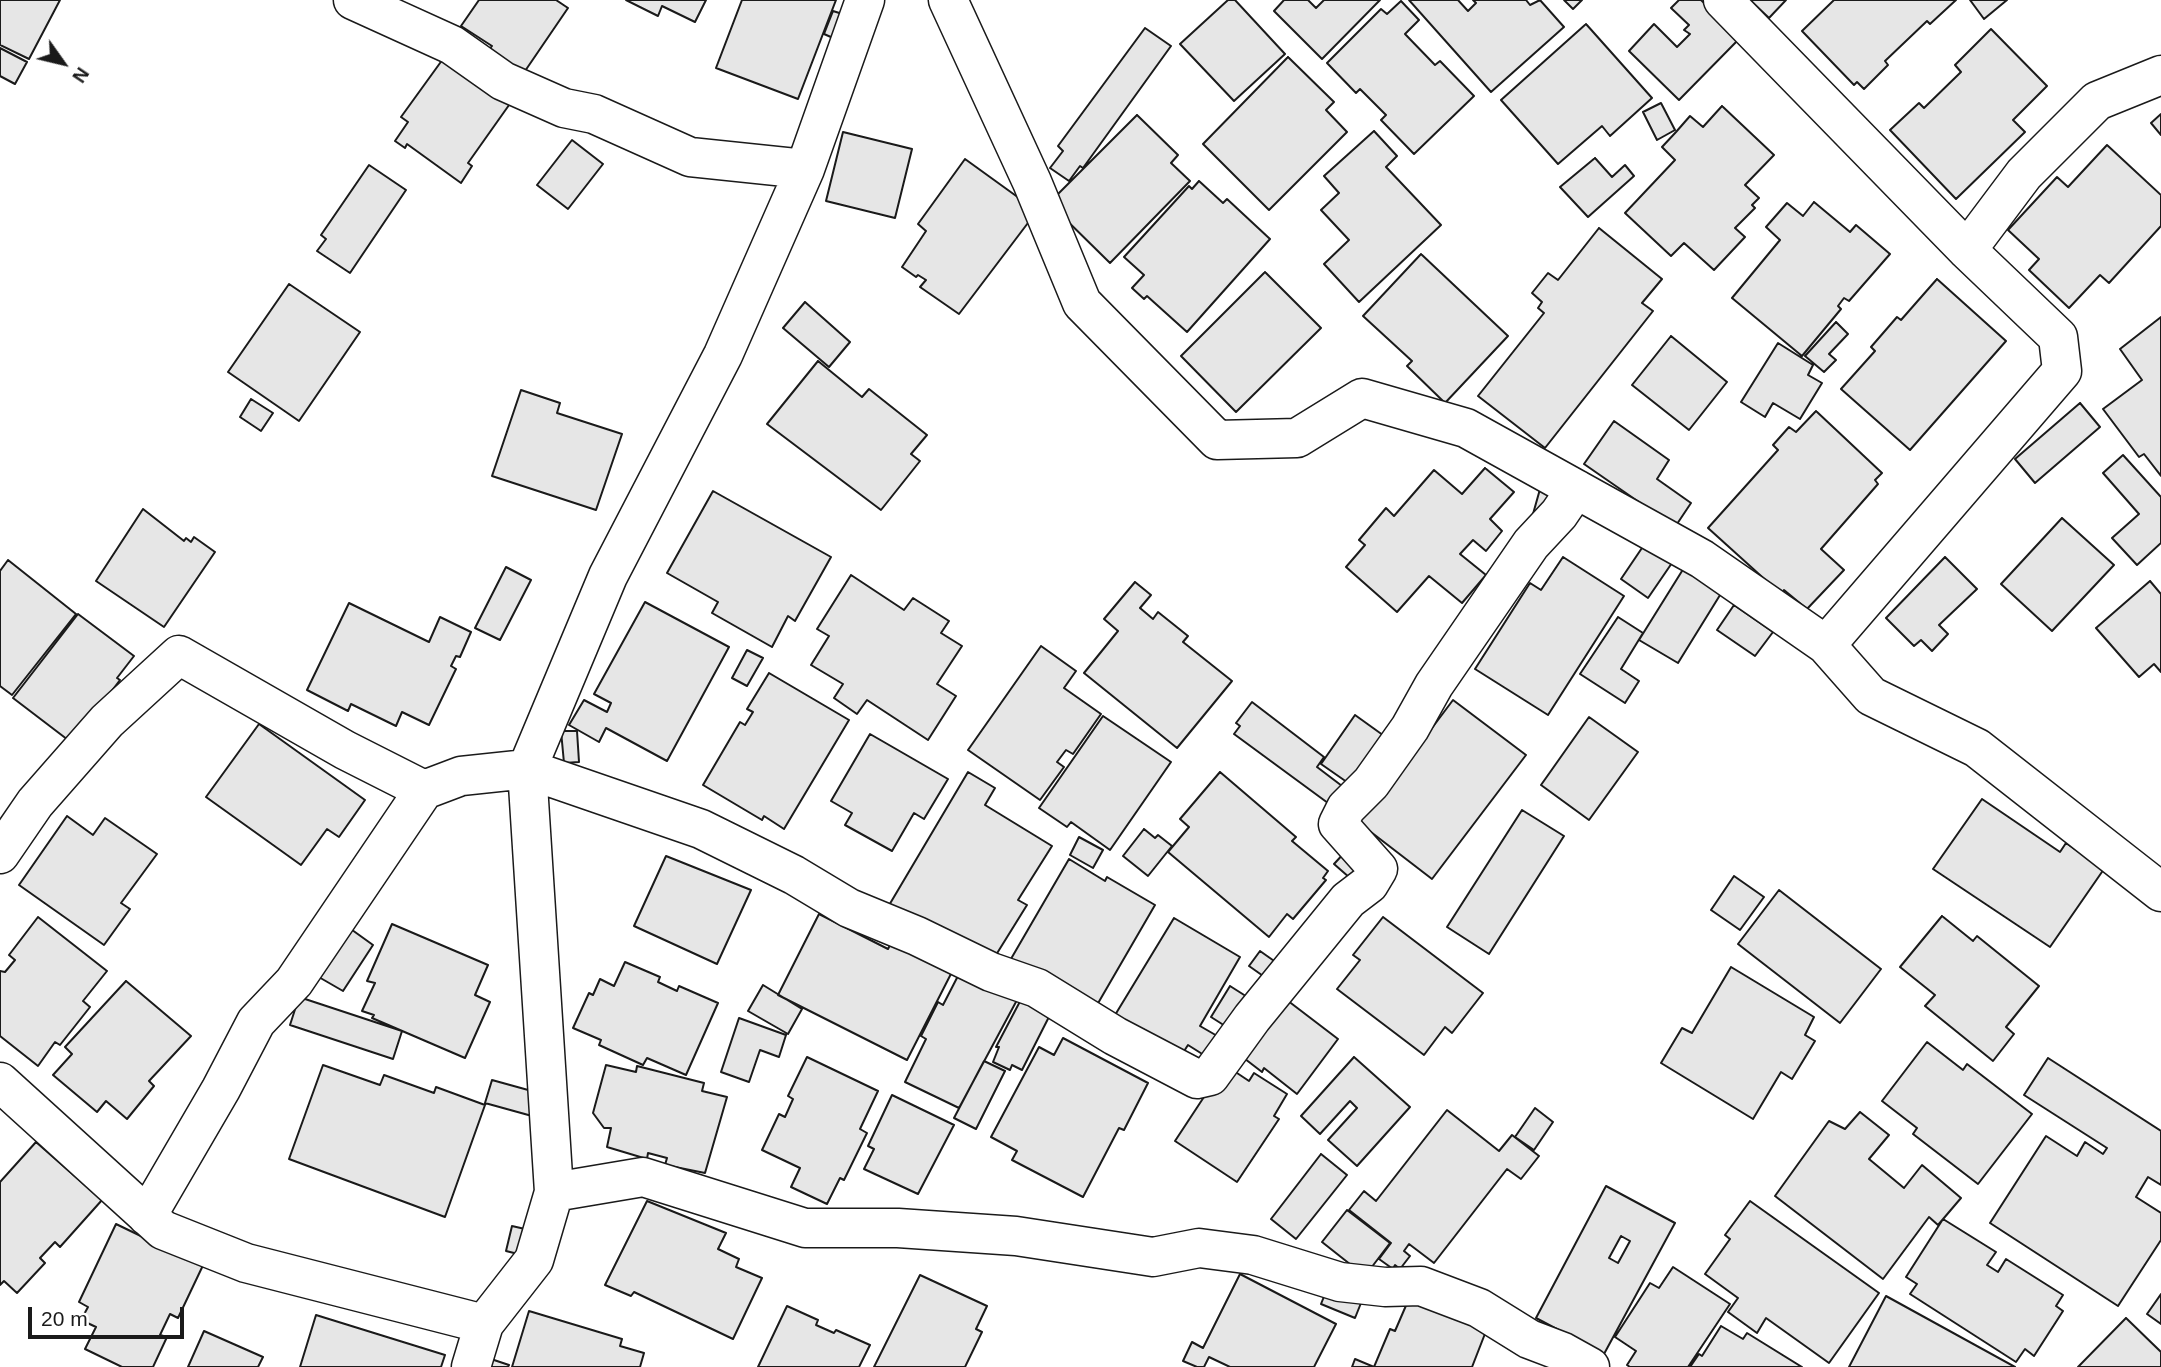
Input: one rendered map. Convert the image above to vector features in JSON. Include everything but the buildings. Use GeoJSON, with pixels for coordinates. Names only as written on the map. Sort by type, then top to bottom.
{"type":"FeatureCollection","features":[{"type":"Feature","properties":{"kind":"street"},"geometry":{"type":"LineString","coordinates":[[353,0],[452,45],[503,81],[564,108],[594,114],[690,157],[805,169]]}},
{"type":"Feature","properties":{"kind":"street"},"geometry":{"type":"LineString","coordinates":[[471,1367],[484,1324],[534,1260],[554,1192],[527,769],[608,576],[723,355],[805,169],[865,0]]}},
{"type":"Feature","properties":{"kind":"street"},"geometry":{"type":"LineString","coordinates":[[948,0],[1031,182],[1082,303],[1217,440],[1297,439],[1362,398],[1466,428],[1702,559],[1826,645],[1871,696],[1978,748],[2161,892]]}},
{"type":"Feature","properties":{"kind":"street"},"geometry":{"type":"LineString","coordinates":[[1723,0],[1967,250],[2058,337],[2062,371],[1826,645]]}},
{"type":"Feature","properties":{"kind":"street"},"geometry":{"type":"LineString","coordinates":[[1967,250],[2024,174],[2097,101],[2161,75]]}},
{"type":"Feature","properties":{"kind":"street"},"geometry":{"type":"LineString","coordinates":[[147,1216],[221,1089],[256,1022],[294,982],[424,790],[461,776],[527,769],[701,829],[794,875],[849,908],[917,936],[991,972],[1037,988],[1115,1036],[1197,1079],[1210,1076],[1252,1018],[1348,900],[1369,884],[1378,869],[1338,824],[1346,808],[1371,783],[1410,728],[1434,685],[1531,544],[1559,514],[1576,489]]}},
{"type":"Feature","properties":{"kind":"street"},"geometry":{"type":"LineString","coordinates":[[0,854],[35,803],[107,721],[179,655],[345,750],[424,790]]}},
{"type":"Feature","properties":{"kind":"street"},"geometry":{"type":"LineString","coordinates":[[0,1082],[163,1230],[246,1264],[484,1324]]}},
{"type":"Feature","properties":{"kind":"street"},"geometry":{"type":"LineString","coordinates":[[554,1192],[643,1177],[805,1228],[898,1228],[1016,1236],[1153,1257],[1199,1248],[1253,1255],[1340,1282],[1385,1287],[1421,1286],[1479,1308],[1529,1339],[1563,1352],[1590,1367]]}}]}
